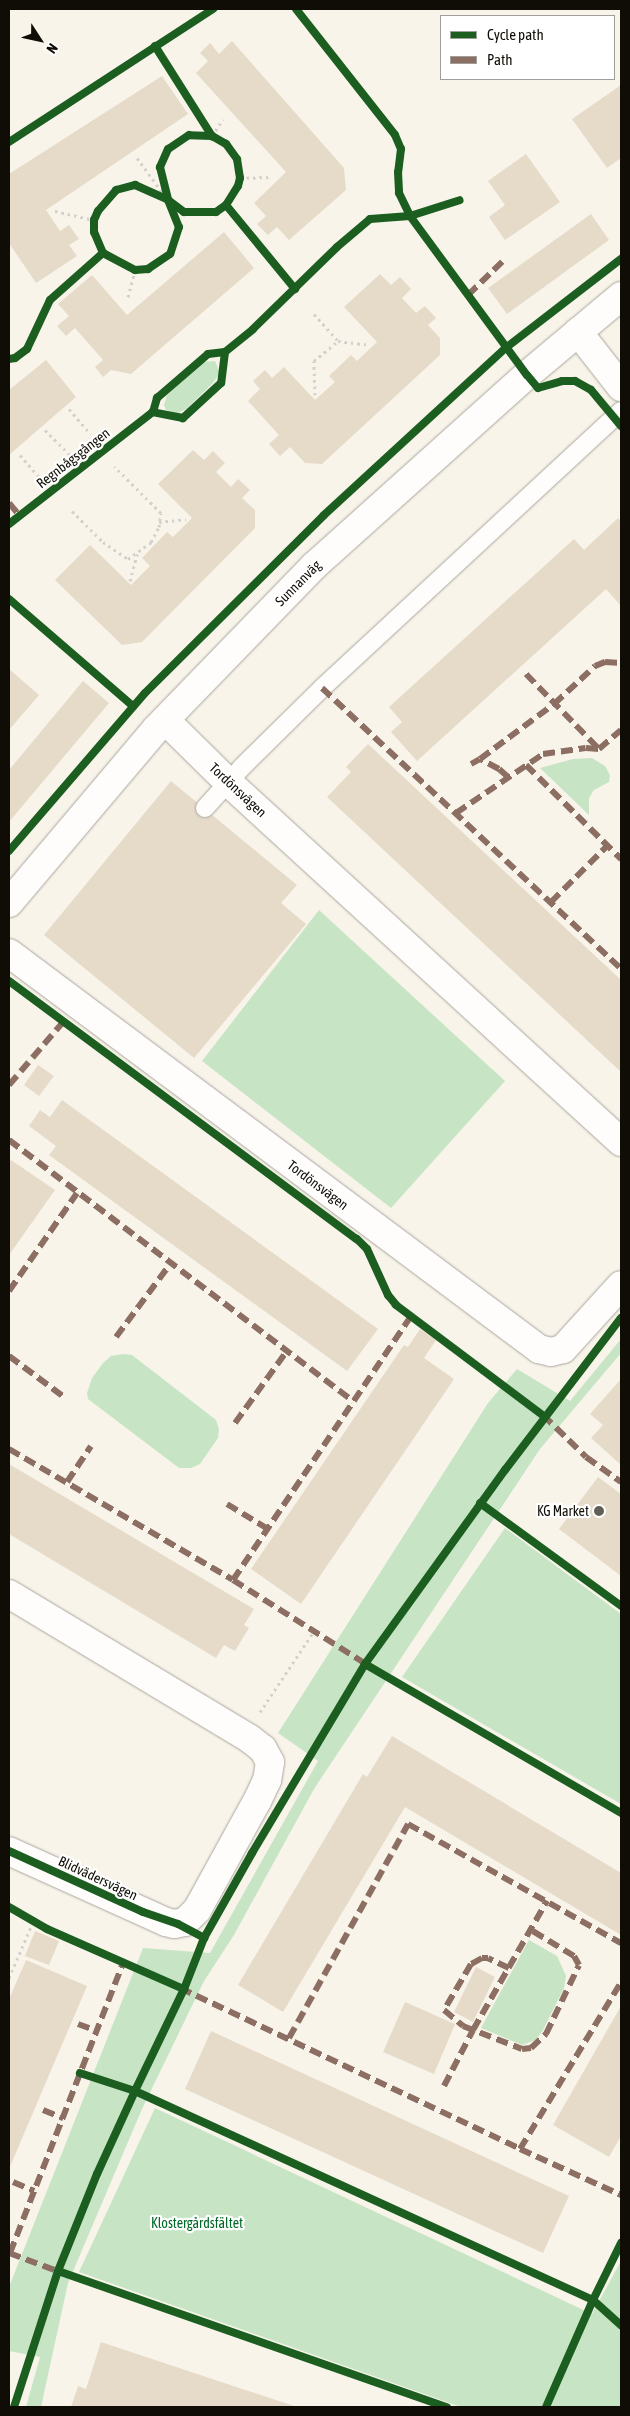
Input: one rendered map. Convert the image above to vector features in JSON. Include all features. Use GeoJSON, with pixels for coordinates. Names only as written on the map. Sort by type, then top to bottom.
{"type":"FeatureCollection","features":[{"type":"Feature","properties":{"kind":"street","name":"Sunnanväg"},"geometry":{"type":"LineString","coordinates":[[9,903],[165,720],[314,566],[621,296]]}},
{"type":"Feature","properties":{"kind":"street"},"geometry":{"type":"LineString","coordinates":[[578,332],[621,387]]}},
{"type":"Feature","properties":{"kind":"street","name":"Tordönsvägen"},"geometry":{"type":"LineString","coordinates":[[165,720],[228,782],[621,1142]]}},
{"type":"Feature","properties":{"kind":"street","name":"Tordönsvägen"},"geometry":{"type":"LineString","coordinates":[[9,952],[539,1349],[551,1352],[563,1349],[621,1285]]}},
{"type":"Feature","properties":{"kind":"street","name":"Blidvädersvägen"},"geometry":{"type":"LineString","coordinates":[[9,1594],[244,1735],[263,1749],[270,1762],[267,1780],[257,1801],[197,1910],[186,1922],[174,1924],[158,1918],[9,1851]]}},
{"type":"Feature","properties":{"kind":"lane"},"geometry":{"type":"LineString","coordinates":[[204,808],[365,647],[621,411]]}},
{"type":"Feature","properties":{"kind":"path"},"geometry":{"type":"LineString","coordinates":[[212,137],[223,119]]}},
{"type":"Feature","properties":{"kind":"path"},"geometry":{"type":"LineString","coordinates":[[138,158],[171,204]]}},
{"type":"Feature","properties":{"kind":"path"},"geometry":{"type":"LineString","coordinates":[[238,168],[239,182],[269,177]]}},
{"type":"Feature","properties":{"kind":"path"},"geometry":{"type":"LineString","coordinates":[[162,175],[171,204]]}},
{"type":"Feature","properties":{"kind":"path"},"geometry":{"type":"LineString","coordinates":[[152,193],[171,204]]}},
{"type":"Feature","properties":{"kind":"path"},"geometry":{"type":"LineString","coordinates":[[55,211],[94,220]]}},
{"type":"Feature","properties":{"kind":"path"},"geometry":{"type":"LineString","coordinates":[[94,232],[94,220],[98,211]]}},
{"type":"Feature","properties":{"kind":"path"},"geometry":{"type":"LineString","coordinates":[[128,296],[134,269]]}},
{"type":"Feature","properties":{"kind":"path"},"geometry":{"type":"LineString","coordinates":[[314,314],[338,341],[369,345]]}},
{"type":"Feature","properties":{"kind":"path"},"geometry":{"type":"LineString","coordinates":[[315,395],[314,361],[338,341]]}},
{"type":"Feature","properties":{"kind":"path"},"geometry":{"type":"LineString","coordinates":[[69,409],[91,434]]}},
{"type":"Feature","properties":{"kind":"path"},"geometry":{"type":"LineString","coordinates":[[45,430],[70,454]]}},
{"type":"Feature","properties":{"kind":"path"},"geometry":{"type":"LineString","coordinates":[[20,455],[43,480]]}},
{"type":"Feature","properties":{"kind":"path"},"geometry":{"type":"LineString","coordinates":[[72,511],[116,553],[128,559],[151,542],[161,513],[114,466]]}},
{"type":"Feature","properties":{"kind":"path"},"geometry":{"type":"LineString","coordinates":[[159,522],[186,519]]}},
{"type":"Feature","properties":{"kind":"path"},"geometry":{"type":"LineString","coordinates":[[130,581],[137,554]]}},
{"type":"Feature","properties":{"kind":"path"},"geometry":{"type":"LineString","coordinates":[[244,1735],[314,1631]]}},
{"type":"Feature","properties":{"kind":"path"},"geometry":{"type":"LineString","coordinates":[[496,1873],[499,1867]]}},
{"type":"Feature","properties":{"kind":"path"},"geometry":{"type":"LineString","coordinates":[[572,1915],[574,1911]]}},
{"type":"Feature","properties":{"kind":"path"},"geometry":{"type":"LineString","coordinates":[[9,1978],[33,1922]]}},
{"type":"Feature","properties":{"kind":"green space"},"geometry":{"type":"Polygon","coordinates":[[[215,361],[220,373],[213,383],[186,409],[178,413],[166,410],[164,405],[167,395],[202,362],[215,361]]]}},
{"type":"Feature","properties":{"kind":"green space"},"geometry":{"type":"Polygon","coordinates":[[[592,758],[605,766],[610,775],[609,782],[594,790],[589,798],[589,815],[540,768],[573,759],[592,758]]]}},
{"type":"Feature","properties":{"kind":"green space"},"geometry":{"type":"Polygon","coordinates":[[[319,910],[505,1081],[391,1208],[202,1061],[319,910]]]}},
{"type":"Feature","properties":{"kind":"green space"},"geometry":{"type":"Polygon","coordinates":[[[621,1339],[621,1353],[540,1449],[314,1789],[234,1935],[204,1981],[142,2109],[68,2283],[41,2407],[26,2407],[40,2357],[9,2351],[9,2287],[143,1948],[210,1953],[318,1761],[278,1733],[488,1403],[517,1369],[570,1401],[621,1339]]]}},
{"type":"Feature","properties":{"kind":"green space"},"geometry":{"type":"Polygon","coordinates":[[[132,1355],[216,1420],[219,1429],[218,1438],[200,1464],[191,1468],[179,1468],[88,1399],[87,1393],[92,1378],[103,1363],[111,1356],[132,1355]]]}},
{"type":"Feature","properties":{"kind":"green space"},"geometry":{"type":"Polygon","coordinates":[[[505,1528],[621,1614],[621,1804],[402,1677],[505,1528]]]}},
{"type":"Feature","properties":{"kind":"green space"},"geometry":{"type":"Polygon","coordinates":[[[529,1940],[557,1956],[566,1976],[564,1988],[543,2030],[536,2040],[522,2045],[481,2028],[529,1940]]]}},
{"type":"Feature","properties":{"kind":"green space","name":"Klostergårdsfältet"},"geometry":{"type":"Polygon","coordinates":[[[155,2108],[592,2314],[621,2261],[621,2407],[461,2407],[79,2272],[155,2108]]]}},
{"type":"Feature","properties":{"kind":"building"},"geometry":{"type":"Polygon","coordinates":[[[232,41],[344,168],[346,190],[289,240],[277,227],[268,235],[257,224],[266,216],[254,203],[286,172],[196,73],[208,61],[200,53],[210,43],[219,54],[232,41]]]}},
{"type":"Feature","properties":{"kind":"building"},"geometry":{"type":"Polygon","coordinates":[[[162,76],[188,114],[46,210],[60,231],[69,225],[79,239],[69,245],[77,256],[36,283],[9,243],[9,174],[162,76]]]}},
{"type":"Feature","properties":{"kind":"building"},"geometry":{"type":"Polygon","coordinates":[[[621,85],[621,158],[607,168],[572,119],[621,85]]]}},
{"type":"Feature","properties":{"kind":"building"},"geometry":{"type":"Polygon","coordinates":[[[526,154],[560,202],[505,240],[489,217],[505,205],[488,181],[526,154]]]}},
{"type":"Feature","properties":{"kind":"building"},"geometry":{"type":"Polygon","coordinates":[[[591,214],[609,240],[507,314],[488,288],[591,214]]]}},
{"type":"Feature","properties":{"kind":"building"},"geometry":{"type":"Polygon","coordinates":[[[224,232],[254,268],[131,374],[111,370],[103,377],[95,367],[103,360],[75,328],[66,336],[57,326],[69,316],[58,304],[92,275],[127,315],[224,232]]]}},
{"type":"Feature","properties":{"kind":"building"},"geometry":{"type":"Polygon","coordinates":[[[380,274],[391,285],[400,277],[411,289],[402,298],[416,313],[425,306],[436,318],[428,325],[440,338],[440,355],[322,464],[305,463],[290,447],[280,456],[269,444],[279,435],[248,401],[260,389],[253,381],[265,370],[272,378],[284,367],[315,400],[335,382],[329,376],[351,355],[357,361],[377,342],[344,307],[380,274]]]}},
{"type":"Feature","properties":{"kind":"building"},"geometry":{"type":"Polygon","coordinates":[[[46,360],[76,397],[9,455],[9,390],[46,360]]]}},
{"type":"Feature","properties":{"kind":"building"},"geometry":{"type":"Polygon","coordinates":[[[193,450],[204,460],[213,451],[225,463],[216,472],[231,487],[238,479],[250,490],[242,498],[255,510],[255,528],[142,642],[122,645],[55,580],[90,545],[131,585],[150,566],[142,558],[167,532],[173,537],[192,518],[158,484],[193,450]]]}},
{"type":"Feature","properties":{"kind":"building"},"geometry":{"type":"Polygon","coordinates":[[[618,518],[621,522],[621,606],[606,589],[417,761],[391,732],[402,722],[389,707],[574,539],[584,550],[618,518]]]}},
{"type":"Feature","properties":{"kind":"building"},"geometry":{"type":"Polygon","coordinates":[[[9,669],[39,695],[9,730],[9,669]]]}},
{"type":"Feature","properties":{"kind":"building"},"geometry":{"type":"Polygon","coordinates":[[[83,681],[109,703],[9,822],[9,770],[83,681]]]}},
{"type":"Feature","properties":{"kind":"building"},"geometry":{"type":"Polygon","coordinates":[[[368,744],[621,980],[621,1072],[327,797],[351,772],[346,767],[368,744]]]}},
{"type":"Feature","properties":{"kind":"building"},"geometry":{"type":"Polygon","coordinates":[[[171,781],[297,885],[281,903],[306,924],[194,1058],[44,935],[171,781]]]}},
{"type":"Feature","properties":{"kind":"building"},"geometry":{"type":"Polygon","coordinates":[[[38,1065],[54,1076],[39,1096],[24,1085],[38,1065]]]}},
{"type":"Feature","properties":{"kind":"building"},"geometry":{"type":"Polygon","coordinates":[[[62,1100],[378,1329],[347,1371],[49,1155],[56,1146],[29,1126],[40,1110],[50,1117],[62,1100]]]}},
{"type":"Feature","properties":{"kind":"building"},"geometry":{"type":"Polygon","coordinates":[[[11,1160],[55,1190],[9,1255],[9,1163],[11,1160]]]}},
{"type":"Feature","properties":{"kind":"building"},"geometry":{"type":"Polygon","coordinates":[[[420,1329],[436,1340],[424,1358],[454,1379],[301,1604],[251,1569],[404,1345],[408,1347],[420,1329]]]}},
{"type":"Feature","properties":{"kind":"building"},"geometry":{"type":"Polygon","coordinates":[[[621,1379],[621,1465],[591,1438],[603,1425],[590,1414],[621,1379]]]}},
{"type":"Feature","properties":{"kind":"building"},"geometry":{"type":"Polygon","coordinates":[[[9,1464],[254,1609],[244,1625],[249,1628],[235,1651],[224,1645],[216,1658],[9,1534],[9,1464]]]}},
{"type":"Feature","properties":{"kind":"building"},"geometry":{"type":"Polygon","coordinates":[[[598,1477],[621,1494],[621,1576],[559,1529],[598,1477]]]}},
{"type":"Feature","properties":{"kind":"building"},"geometry":{"type":"Polygon","coordinates":[[[392,1736],[621,1873],[621,1935],[405,1807],[283,2012],[238,1985],[363,1774],[367,1777],[392,1736]]]}},
{"type":"Feature","properties":{"kind":"building"},"geometry":{"type":"Polygon","coordinates":[[[35,1931],[59,1941],[49,1965],[25,1956],[35,1931]]]}},
{"type":"Feature","properties":{"kind":"building"},"geometry":{"type":"Polygon","coordinates":[[[26,1960],[87,1986],[9,2169],[9,1999],[26,1960]]]}},
{"type":"Feature","properties":{"kind":"building"},"geometry":{"type":"Polygon","coordinates":[[[476,1967],[495,1977],[473,2022],[454,2012],[476,1967]]]}},
{"type":"Feature","properties":{"kind":"building"},"geometry":{"type":"Polygon","coordinates":[[[405,2002],[455,2024],[434,2074],[383,2052],[405,2002]]]}},
{"type":"Feature","properties":{"kind":"building"},"geometry":{"type":"Polygon","coordinates":[[[621,2006],[621,2136],[609,2157],[553,2125],[621,2006]]]}},
{"type":"Feature","properties":{"kind":"building"},"geometry":{"type":"Polygon","coordinates":[[[211,2031],[569,2196],[543,2253],[185,2089],[211,2031]]]}},
{"type":"Feature","properties":{"kind":"building"},"geometry":{"type":"Polygon","coordinates":[[[101,2342],[297,2407],[71,2407],[78,2386],[86,2389],[101,2342]]]}},
{"type":"Feature","properties":{"kind":"marked path"},"geometry":{"type":"LineString","coordinates":[[468,295],[504,260]]}},
{"type":"Feature","properties":{"kind":"marked path"},"geometry":{"type":"LineString","coordinates":[[9,503],[20,516]]}},
{"type":"Feature","properties":{"kind":"marked path"},"geometry":{"type":"LineString","coordinates":[[508,777],[499,769],[480,759],[554,704],[595,666],[605,662],[621,663]]}},
{"type":"Feature","properties":{"kind":"marked path"},"geometry":{"type":"LineString","coordinates":[[526,674],[599,749]]}},
{"type":"Feature","properties":{"kind":"marked path"},"geometry":{"type":"LineString","coordinates":[[322,688],[621,969]]}},
{"type":"Feature","properties":{"kind":"marked path"},"geometry":{"type":"LineString","coordinates":[[456,813],[543,754],[586,748],[599,749],[621,730]]}},
{"type":"Feature","properties":{"kind":"marked path"},"geometry":{"type":"LineString","coordinates":[[471,764],[480,759]]}},
{"type":"Feature","properties":{"kind":"marked path"},"geometry":{"type":"LineString","coordinates":[[526,765],[621,859]]}},
{"type":"Feature","properties":{"kind":"marked path"},"geometry":{"type":"LineString","coordinates":[[551,902],[607,846]]}},
{"type":"Feature","properties":{"kind":"marked path"},"geometry":{"type":"LineString","coordinates":[[9,1085],[64,1021]]}},
{"type":"Feature","properties":{"kind":"marked path"},"geometry":{"type":"LineString","coordinates":[[9,1140],[353,1401]]}},
{"type":"Feature","properties":{"kind":"marked path"},"geometry":{"type":"LineString","coordinates":[[9,1291],[77,1193]]}},
{"type":"Feature","properties":{"kind":"marked path"},"geometry":{"type":"LineString","coordinates":[[116,1337],[171,1263]]}},
{"type":"Feature","properties":{"kind":"marked path"},"geometry":{"type":"LineString","coordinates":[[9,1449],[233,1580],[411,1316]]}},
{"type":"Feature","properties":{"kind":"marked path"},"geometry":{"type":"LineString","coordinates":[[235,1423],[287,1351]]}},
{"type":"Feature","properties":{"kind":"marked path"},"geometry":{"type":"LineString","coordinates":[[9,1356],[64,1397]]}},
{"type":"Feature","properties":{"kind":"marked path"},"geometry":{"type":"LineString","coordinates":[[543,1415],[586,1457],[621,1482]]}},
{"type":"Feature","properties":{"kind":"marked path"},"geometry":{"type":"LineString","coordinates":[[67,1482],[91,1446]]}},
{"type":"Feature","properties":{"kind":"marked path"},"geometry":{"type":"LineString","coordinates":[[227,1504],[268,1529]]}},
{"type":"Feature","properties":{"kind":"marked path"},"geometry":{"type":"LineString","coordinates":[[233,1580],[369,1666]]}},
{"type":"Feature","properties":{"kind":"marked path"},"geometry":{"type":"LineString","coordinates":[[289,2038],[408,1824],[621,1943]]}},
{"type":"Feature","properties":{"kind":"marked path"},"geometry":{"type":"LineString","coordinates":[[444,2086],[473,2030],[547,1901]]}},
{"type":"Feature","properties":{"kind":"marked path"},"geometry":{"type":"LineString","coordinates":[[509,1968],[488,1958],[482,1958],[471,1964],[444,2010],[463,2026],[522,2049],[531,2048],[546,2034],[579,1965],[574,1956],[531,1930]]}},
{"type":"Feature","properties":{"kind":"marked path"},"geometry":{"type":"LineString","coordinates":[[10,2253],[123,1963]]}},
{"type":"Feature","properties":{"kind":"marked path"},"geometry":{"type":"LineString","coordinates":[[180,1988],[520,2149],[621,1982]]}},
{"type":"Feature","properties":{"kind":"marked path"},"geometry":{"type":"LineString","coordinates":[[78,2024],[97,2031]]}},
{"type":"Feature","properties":{"kind":"marked path"},"geometry":{"type":"LineString","coordinates":[[43,2110],[63,2118]]}},
{"type":"Feature","properties":{"kind":"marked path"},"geometry":{"type":"LineString","coordinates":[[520,2149],[621,2195]]}},
{"type":"Feature","properties":{"kind":"marked path"},"geometry":{"type":"LineString","coordinates":[[13,2182],[34,2191]]}},
{"type":"Feature","properties":{"kind":"marked path"},"geometry":{"type":"LineString","coordinates":[[9,2253],[60,2272]]}},
{"type":"Feature","properties":{"kind":"cycle path"},"geometry":{"type":"LineString","coordinates":[[9,142],[213,9]]}},
{"type":"Feature","properties":{"kind":"cycle path"},"geometry":{"type":"LineString","coordinates":[[296,9],[395,135],[401,149],[398,172],[399,193],[410,216],[527,375],[538,388],[562,381],[575,381],[591,390],[621,426]]}},
{"type":"Feature","properties":{"kind":"cycle path"},"geometry":{"type":"LineString","coordinates":[[155,46],[212,136]]}},
{"type":"Feature","properties":{"kind":"cycle path"},"geometry":{"type":"LineString","coordinates":[[168,200],[135,185],[116,190],[98,211],[94,220],[94,232],[103,253],[135,270],[148,269],[170,254],[179,227],[168,200],[160,167],[168,149],[189,135],[212,136],[226,144],[237,159],[240,178],[238,186],[226,205],[216,212],[184,212],[168,200]]}},
{"type":"Feature","properties":{"kind":"cycle path"},"geometry":{"type":"LineString","coordinates":[[225,352],[253,329],[337,247],[370,219],[410,216],[460,200]]}},
{"type":"Feature","properties":{"kind":"cycle path"},"geometry":{"type":"LineString","coordinates":[[226,205],[295,289]]}},
{"type":"Feature","properties":{"kind":"cycle path"},"geometry":{"type":"LineString","coordinates":[[9,359],[15,358],[27,349],[50,300],[103,253]]}},
{"type":"Feature","properties":{"kind":"cycle path"},"geometry":{"type":"LineString","coordinates":[[9,851],[145,693],[324,515],[507,347],[621,259]]}},
{"type":"Feature","properties":{"kind":"cycle path","name":"Regnbågsgången"},"geometry":{"type":"LineString","coordinates":[[9,524],[153,412],[157,398],[208,354],[225,352],[221,383],[183,418],[153,412]]}},
{"type":"Feature","properties":{"kind":"cycle path"},"geometry":{"type":"LineString","coordinates":[[9,599],[133,706]]}},
{"type":"Feature","properties":{"kind":"cycle path"},"geometry":{"type":"LineString","coordinates":[[9,981],[357,1239],[367,1249],[388,1295],[396,1305],[545,1417]]}},
{"type":"Feature","properties":{"kind":"cycle path"},"geometry":{"type":"LineString","coordinates":[[204,1938],[252,1853],[365,1664],[505,1470],[621,1318]]}},
{"type":"Feature","properties":{"kind":"cycle path"},"geometry":{"type":"LineString","coordinates":[[480,1503],[621,1606]]}},
{"type":"Feature","properties":{"kind":"cycle path"},"geometry":{"type":"LineString","coordinates":[[365,1664],[621,1813]]}},
{"type":"Feature","properties":{"kind":"cycle path"},"geometry":{"type":"LineString","coordinates":[[9,1851],[143,1912],[178,1924],[204,1938],[184,1989],[135,2091],[593,2300],[621,2325]]}},
{"type":"Feature","properties":{"kind":"cycle path"},"geometry":{"type":"LineString","coordinates":[[9,1907],[47,1929],[184,1989]]}},
{"type":"Feature","properties":{"kind":"cycle path"},"geometry":{"type":"LineString","coordinates":[[14,2407],[58,2271],[97,2174],[135,2091],[80,2073]]}},
{"type":"Feature","properties":{"kind":"cycle path"},"geometry":{"type":"LineString","coordinates":[[546,2407],[593,2300],[621,2243]]}},
{"type":"Feature","properties":{"kind":"cycle path"},"geometry":{"type":"LineString","coordinates":[[58,2271],[447,2407]]}},
{"type":"Feature","properties":{"kind":"place","name":"KG Market"},"geometry":{"type":"Point","coordinates":[599,1511]}}]}
